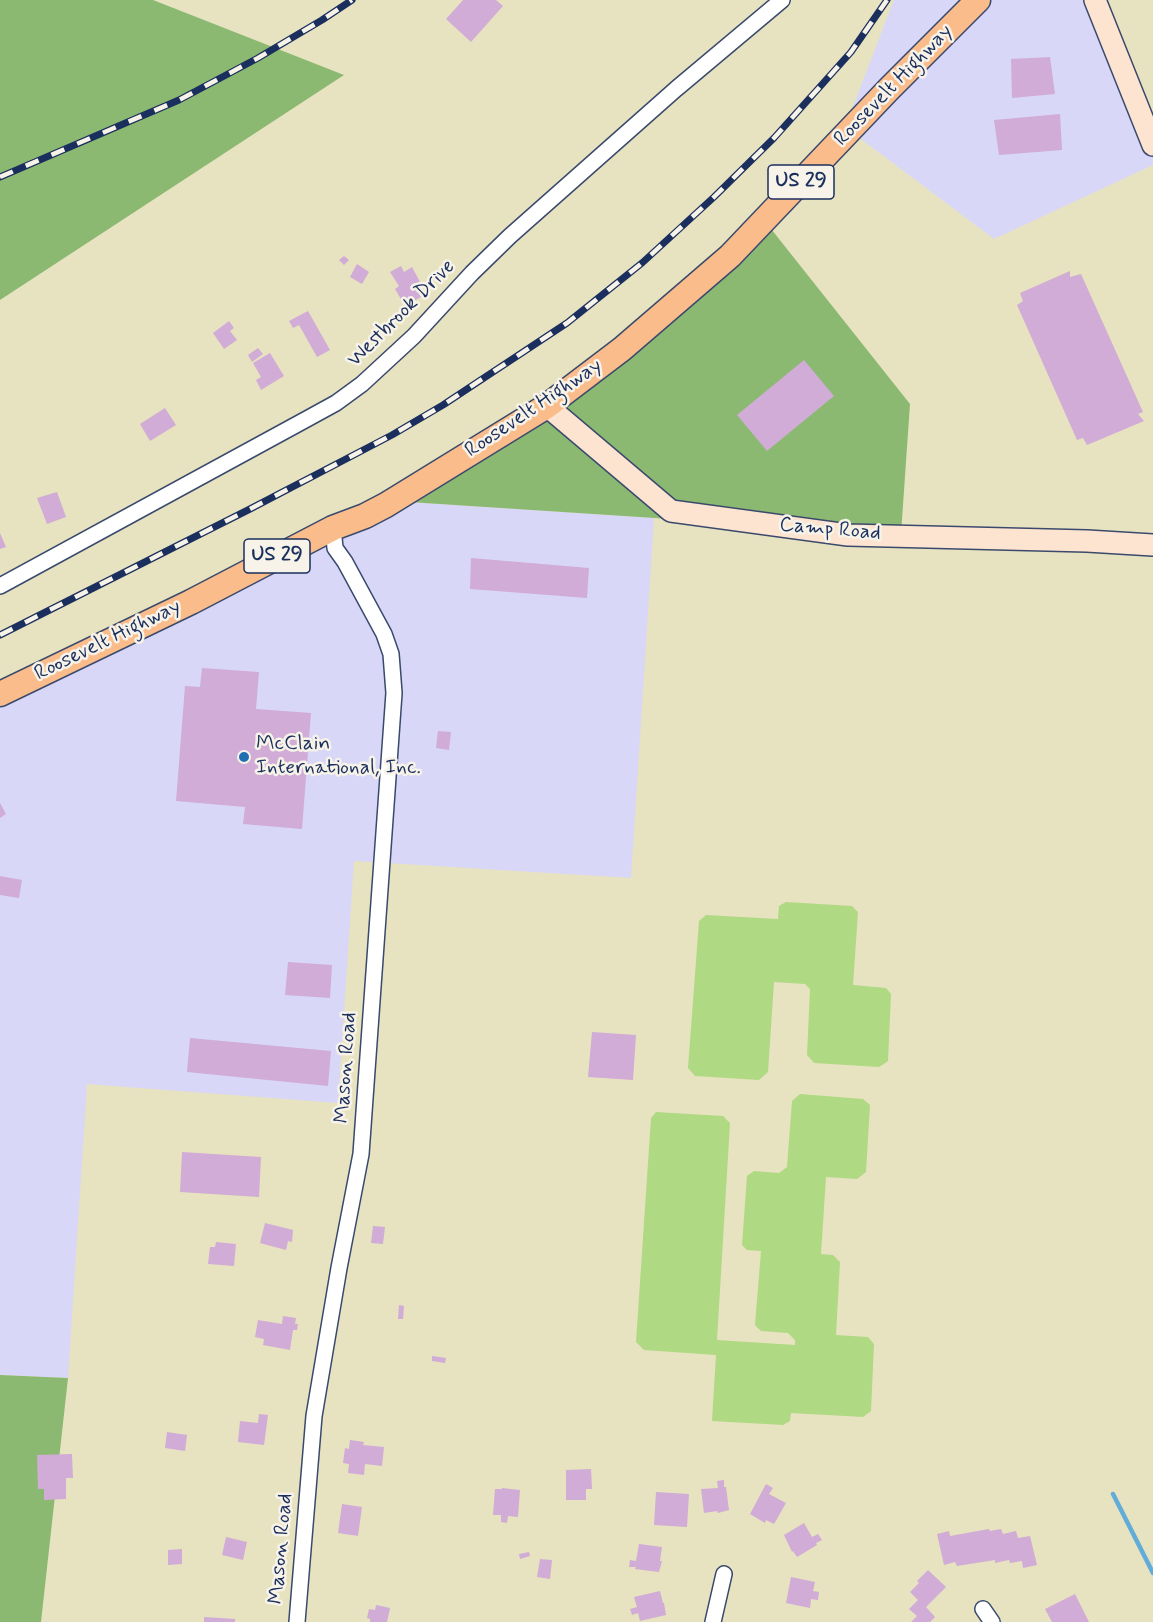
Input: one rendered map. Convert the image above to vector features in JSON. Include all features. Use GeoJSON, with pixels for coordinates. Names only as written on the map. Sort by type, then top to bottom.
{"type":"FeatureCollection","features":[{"type":"Feature","properties":{"kind":"main road","name":"Roosevelt Highway"},"geometry":{"type":"LineString","coordinates":[[0,694],[191,602],[333,528],[386,505],[547,406],[622,349],[730,256],[889,89],[978,0]]}},
{"type":"Feature","properties":{"kind":"street","name":"Westbrook Drive"},"geometry":{"type":"LineString","coordinates":[[0,586],[336,403],[362,384],[414,336],[510,236],[676,89],[782,0]]}},
{"type":"Feature","properties":{"kind":"street"},"geometry":{"type":"LineString","coordinates":[[1095,0],[1151,136]]}},
{"type":"Feature","properties":{"kind":"street","name":"Camp Road"},"geometry":{"type":"LineString","coordinates":[[547,406],[672,511],[848,535],[1087,541],[1153,545]]}},
{"type":"Feature","properties":{"kind":"street","name":"Mason Road"},"geometry":{"type":"LineString","coordinates":[[297,1622],[314,1416],[339,1268],[362,1154],[394,693],[391,654],[384,634],[345,562],[334,548],[333,528]]}},
{"type":"Feature","properties":{"kind":"street"},"geometry":{"type":"LineString","coordinates":[[713,1622],[724,1574]]}},
{"type":"Feature","properties":{"kind":"shaded area"},"geometry":{"type":"Polygon","coordinates":[[[894,0],[1095,0],[1153,156],[1153,165],[994,239],[845,127],[894,0]]]}},
{"type":"Feature","properties":{"kind":"shaded area"},"geometry":{"type":"Polygon","coordinates":[[[378,500],[654,518],[631,878],[354,861],[338,1103],[87,1084],[68,1378],[0,1375],[0,692],[378,500]]]}},
{"type":"Feature","properties":{"kind":"green space"},"geometry":{"type":"Polygon","coordinates":[[[0,0],[153,0],[344,75],[0,300],[0,0]]]}},
{"type":"Feature","properties":{"kind":"green space"},"geometry":{"type":"Polygon","coordinates":[[[760,215],[910,404],[901,534],[378,500],[560,393],[760,215]]]}},
{"type":"Feature","properties":{"kind":"green space"},"geometry":{"type":"Polygon","coordinates":[[[786,902],[852,906],[858,912],[853,985],[886,988],[891,994],[888,1061],[879,1067],[814,1063],[807,1055],[810,989],[805,984],[774,982],[768,1072],[759,1080],[695,1076],[688,1068],[699,921],[706,915],[778,919],[779,906],[786,902]]]}},
{"type":"Feature","properties":{"kind":"green space"},"geometry":{"type":"Polygon","coordinates":[[[800,1094],[863,1099],[870,1105],[866,1172],[857,1179],[826,1177],[821,1254],[833,1255],[840,1262],[836,1335],[868,1337],[874,1344],[871,1411],[863,1417],[791,1413],[790,1421],[783,1425],[712,1421],[716,1355],[644,1350],[636,1342],[651,1118],[656,1112],[723,1116],[730,1123],[717,1340],[795,1345],[795,1340],[788,1333],[761,1331],[755,1325],[761,1251],[747,1250],[742,1245],[747,1176],[754,1171],[779,1173],[787,1167],[792,1101],[800,1094]]]}},
{"type":"Feature","properties":{"kind":"green space"},"geometry":{"type":"Polygon","coordinates":[[[0,1375],[68,1378],[41,1622],[0,1622],[0,1375]]]}},
{"type":"Feature","properties":{"kind":"building"},"geometry":{"type":"Polygon","coordinates":[[[463,0],[496,0],[503,6],[471,42],[446,19],[463,0]]]}},
{"type":"Feature","properties":{"kind":"building"},"geometry":{"type":"Polygon","coordinates":[[[1050,57],[1055,94],[1012,98],[1011,59],[1050,57]]]}},
{"type":"Feature","properties":{"kind":"building"},"geometry":{"type":"Polygon","coordinates":[[[1060,114],[1062,150],[999,155],[994,120],[1060,114]]]}},
{"type":"Feature","properties":{"kind":"building"},"geometry":{"type":"Polygon","coordinates":[[[344,256],[349,260],[344,265],[339,260],[344,256]]]}},
{"type":"Feature","properties":{"kind":"building"},"geometry":{"type":"Polygon","coordinates":[[[357,264],[369,272],[362,284],[350,277],[357,264]]]}},
{"type":"Feature","properties":{"kind":"building"},"geometry":{"type":"Polygon","coordinates":[[[401,266],[404,272],[412,267],[420,282],[414,286],[421,297],[405,306],[395,289],[399,286],[390,272],[401,266]]]}},
{"type":"Feature","properties":{"kind":"building"},"geometry":{"type":"Polygon","coordinates":[[[1070,271],[1070,277],[1081,274],[1143,412],[1138,414],[1144,421],[1087,445],[1083,438],[1077,440],[1017,305],[1023,301],[1020,293],[1070,271]]]}},
{"type":"Feature","properties":{"kind":"building"},"geometry":{"type":"Polygon","coordinates":[[[308,311],[330,350],[317,357],[299,325],[293,328],[289,321],[308,311]]]}},
{"type":"Feature","properties":{"kind":"building"},"geometry":{"type":"Polygon","coordinates":[[[229,321],[234,328],[230,331],[237,340],[224,349],[213,333],[229,321]]]}},
{"type":"Feature","properties":{"kind":"building"},"geometry":{"type":"Polygon","coordinates":[[[258,348],[263,354],[252,362],[248,355],[258,348]]]}},
{"type":"Feature","properties":{"kind":"building"},"geometry":{"type":"Polygon","coordinates":[[[270,353],[284,376],[261,390],[256,380],[261,377],[253,363],[270,353]]]}},
{"type":"Feature","properties":{"kind":"building"},"geometry":{"type":"Polygon","coordinates":[[[804,360],[834,396],[767,451],[737,415],[804,360]]]}},
{"type":"Feature","properties":{"kind":"building"},"geometry":{"type":"Polygon","coordinates":[[[165,408],[176,425],[150,441],[140,424],[165,408]]]}},
{"type":"Feature","properties":{"kind":"building"},"geometry":{"type":"Polygon","coordinates":[[[57,492],[66,517],[47,524],[37,498],[57,492]]]}},
{"type":"Feature","properties":{"kind":"building"},"geometry":{"type":"Polygon","coordinates":[[[0,533],[6,547],[0,549],[0,533]]]}},
{"type":"Feature","properties":{"kind":"building"},"geometry":{"type":"Polygon","coordinates":[[[471,558],[589,568],[587,598],[470,589],[471,558]]]}},
{"type":"Feature","properties":{"kind":"building","name":"McClain International, Inc."},"geometry":{"type":"Polygon","coordinates":[[[202,668],[259,672],[256,709],[311,713],[302,829],[243,824],[245,807],[176,801],[185,686],[200,687],[202,668]]]}},
{"type":"Feature","properties":{"kind":"building"},"geometry":{"type":"Polygon","coordinates":[[[438,731],[451,732],[449,750],[436,748],[438,731]]]}},
{"type":"Feature","properties":{"kind":"building"},"geometry":{"type":"Polygon","coordinates":[[[0,803],[6,814],[0,818],[0,803]]]}},
{"type":"Feature","properties":{"kind":"building"},"geometry":{"type":"Polygon","coordinates":[[[0,876],[22,880],[19,898],[0,895],[0,876]]]}},
{"type":"Feature","properties":{"kind":"building"},"geometry":{"type":"Polygon","coordinates":[[[288,962],[332,965],[330,998],[285,995],[288,962]]]}},
{"type":"Feature","properties":{"kind":"building"},"geometry":{"type":"Polygon","coordinates":[[[592,1032],[636,1035],[633,1080],[588,1077],[592,1032]]]}},
{"type":"Feature","properties":{"kind":"building"},"geometry":{"type":"Polygon","coordinates":[[[190,1038],[331,1051],[328,1086],[187,1072],[190,1038]]]}},
{"type":"Feature","properties":{"kind":"building"},"geometry":{"type":"Polygon","coordinates":[[[182,1152],[261,1157],[259,1197],[180,1192],[182,1152]]]}},
{"type":"Feature","properties":{"kind":"building"},"geometry":{"type":"Polygon","coordinates":[[[265,1223],[293,1230],[292,1242],[288,1241],[286,1250],[260,1243],[265,1223]]]}},
{"type":"Feature","properties":{"kind":"building"},"geometry":{"type":"Polygon","coordinates":[[[373,1226],[385,1227],[383,1244],[371,1243],[373,1226]]]}},
{"type":"Feature","properties":{"kind":"building"},"geometry":{"type":"Polygon","coordinates":[[[216,1242],[236,1244],[234,1266],[208,1264],[210,1247],[215,1247],[216,1242]]]}},
{"type":"Feature","properties":{"kind":"building"},"geometry":{"type":"Polygon","coordinates":[[[399,1305],[404,1306],[403,1319],[398,1319],[399,1305]]]}},
{"type":"Feature","properties":{"kind":"building"},"geometry":{"type":"Polygon","coordinates":[[[283,1316],[296,1318],[295,1324],[298,1324],[297,1330],[293,1330],[290,1350],[263,1345],[264,1339],[255,1337],[258,1320],[282,1324],[283,1316]]]}},
{"type":"Feature","properties":{"kind":"building"},"geometry":{"type":"Polygon","coordinates":[[[432,1356],[446,1358],[445,1363],[432,1361],[432,1356]]]}},
{"type":"Feature","properties":{"kind":"building"},"geometry":{"type":"Polygon","coordinates":[[[259,1414],[268,1415],[264,1445],[238,1442],[240,1421],[258,1423],[259,1414]]]}},
{"type":"Feature","properties":{"kind":"building"},"geometry":{"type":"Polygon","coordinates":[[[167,1432],[187,1435],[185,1451],[165,1448],[167,1432]]]}},
{"type":"Feature","properties":{"kind":"building"},"geometry":{"type":"Polygon","coordinates":[[[350,1440],[364,1442],[363,1445],[384,1447],[382,1466],[365,1464],[364,1475],[348,1473],[349,1464],[343,1463],[345,1448],[349,1449],[350,1440]]]}},
{"type":"Feature","properties":{"kind":"building"},"geometry":{"type":"Polygon","coordinates":[[[72,1454],[73,1478],[66,1478],[66,1499],[44,1500],[44,1489],[38,1489],[37,1455],[72,1454]]]}},
{"type":"Feature","properties":{"kind":"building"},"geometry":{"type":"Polygon","coordinates":[[[591,1469],[592,1489],[586,1489],[586,1500],[566,1500],[566,1470],[591,1469]]]}},
{"type":"Feature","properties":{"kind":"building"},"geometry":{"type":"Polygon","coordinates":[[[724,1480],[729,1510],[704,1513],[701,1489],[718,1488],[717,1481],[724,1480]]]}},
{"type":"Feature","properties":{"kind":"building"},"geometry":{"type":"Polygon","coordinates":[[[766,1484],[773,1488],[769,1494],[786,1503],[774,1524],[766,1520],[765,1523],[750,1514],[766,1484]]]}},
{"type":"Feature","properties":{"kind":"building"},"geometry":{"type":"Polygon","coordinates":[[[495,1489],[520,1490],[518,1517],[508,1516],[507,1523],[501,1522],[501,1515],[493,1515],[495,1489]]]}},
{"type":"Feature","properties":{"kind":"building"},"geometry":{"type":"Polygon","coordinates":[[[656,1492],[689,1494],[687,1527],[654,1525],[656,1492]]]}},
{"type":"Feature","properties":{"kind":"building"},"geometry":{"type":"Polygon","coordinates":[[[342,1504],[362,1507],[358,1536],[338,1533],[342,1504]]]}},
{"type":"Feature","properties":{"kind":"building"},"geometry":{"type":"Polygon","coordinates":[[[804,1523],[812,1537],[818,1534],[822,1540],[797,1557],[784,1535],[804,1523]]]}},
{"type":"Feature","properties":{"kind":"building"},"geometry":{"type":"Polygon","coordinates":[[[989,1529],[990,1531],[1001,1529],[1003,1534],[1016,1531],[1018,1538],[1030,1536],[1037,1565],[1023,1568],[1022,1561],[1010,1563],[1009,1560],[995,1563],[995,1560],[957,1566],[955,1562],[944,1565],[937,1534],[949,1531],[950,1536],[989,1529]]]}},
{"type":"Feature","properties":{"kind":"building"},"geometry":{"type":"Polygon","coordinates":[[[226,1537],[247,1542],[243,1560],[222,1555],[226,1537]]]}},
{"type":"Feature","properties":{"kind":"building"},"geometry":{"type":"Polygon","coordinates":[[[639,1544],[662,1547],[659,1572],[629,1567],[630,1560],[636,1561],[639,1544]]]}},
{"type":"Feature","properties":{"kind":"building"},"geometry":{"type":"Polygon","coordinates":[[[182,1549],[182,1564],[168,1565],[168,1550],[182,1549]]]}},
{"type":"Feature","properties":{"kind":"building"},"geometry":{"type":"Polygon","coordinates":[[[529,1552],[530,1556],[520,1559],[519,1554],[529,1552]]]}},
{"type":"Feature","properties":{"kind":"building"},"geometry":{"type":"Polygon","coordinates":[[[540,1559],[552,1560],[550,1579],[537,1577],[540,1559]]]}},
{"type":"Feature","properties":{"kind":"building"},"geometry":{"type":"Polygon","coordinates":[[[928,1570],[946,1587],[926,1607],[935,1617],[930,1622],[911,1622],[917,1616],[909,1609],[918,1600],[910,1592],[928,1570]]]}},
{"type":"Feature","properties":{"kind":"building"},"geometry":{"type":"Polygon","coordinates":[[[791,1577],[815,1582],[813,1591],[819,1592],[818,1600],[811,1599],[810,1608],[786,1603],[791,1577]]]}},
{"type":"Feature","properties":{"kind":"building"},"geometry":{"type":"Polygon","coordinates":[[[660,1591],[666,1615],[640,1621],[638,1613],[632,1615],[630,1609],[637,1607],[634,1597],[660,1591]]]}},
{"type":"Feature","properties":{"kind":"building"},"geometry":{"type":"Polygon","coordinates":[[[1075,1594],[1089,1622],[1052,1622],[1045,1609],[1075,1594]]]}},
{"type":"Feature","properties":{"kind":"building"},"geometry":{"type":"Polygon","coordinates":[[[376,1605],[390,1608],[387,1622],[370,1622],[367,1618],[369,1609],[375,1610],[376,1605]]]}},
{"type":"Feature","properties":{"kind":"building"},"geometry":{"type":"Polygon","coordinates":[[[204,1617],[235,1619],[235,1622],[204,1622],[204,1617]]]}},
{"type":"Feature","properties":{"kind":"waterway"},"geometry":{"type":"LineString","coordinates":[[1113,1494],[1153,1573]]}},
{"type":"Feature","properties":{"kind":"railway"},"geometry":{"type":"LineString","coordinates":[[0,177],[179,100],[258,58],[352,0]]}},
{"type":"Feature","properties":{"kind":"railway"},"geometry":{"type":"LineString","coordinates":[[0,635],[392,435],[443,405],[567,323],[642,263],[774,138],[851,52],[887,0]]}},
{"type":"Feature","properties":{"kind":"place","name":"McClain International, Inc."},"geometry":{"type":"Point","coordinates":[244,757]}}]}
